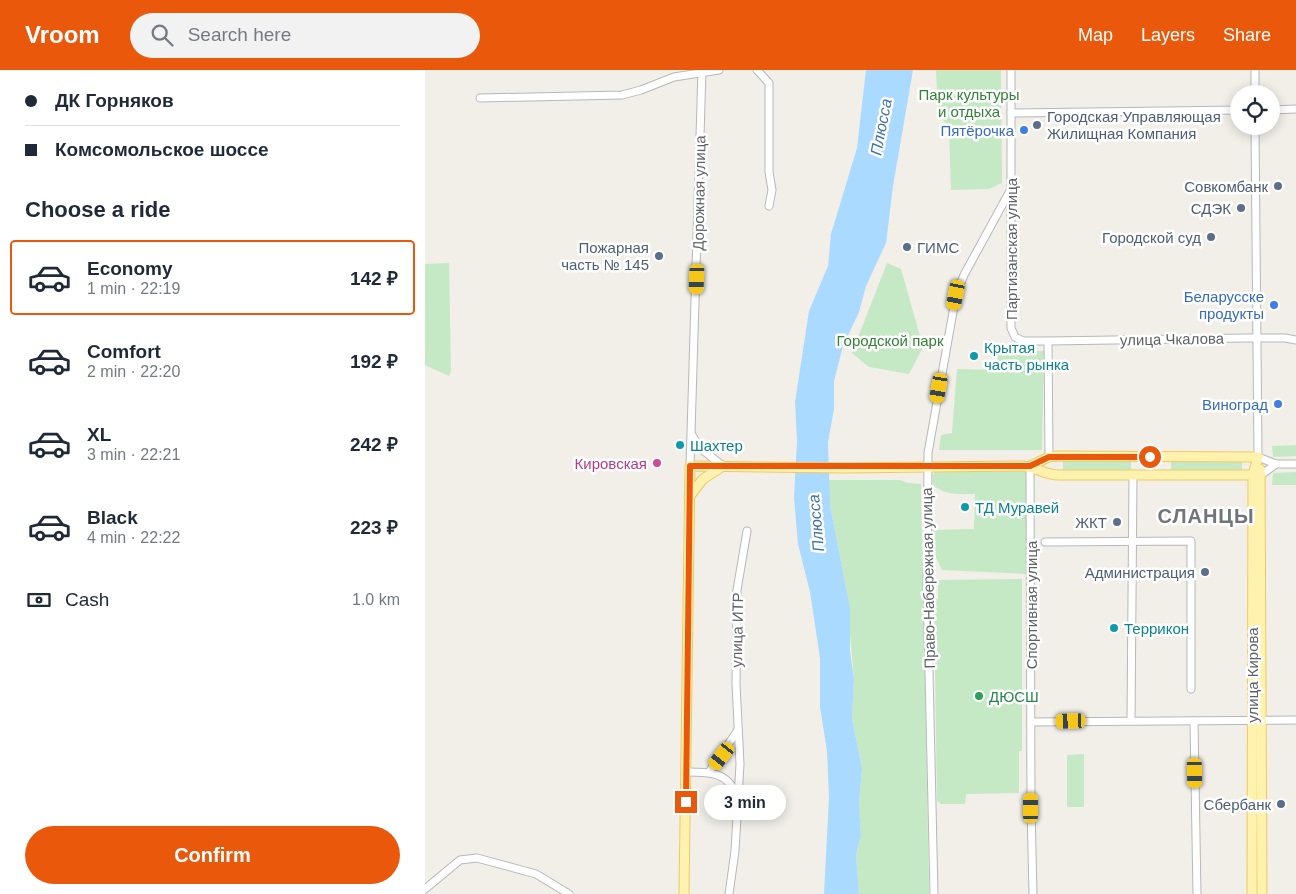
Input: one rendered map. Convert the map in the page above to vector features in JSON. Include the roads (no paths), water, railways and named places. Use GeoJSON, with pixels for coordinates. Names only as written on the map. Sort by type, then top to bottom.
{"type":"FeatureCollection","features":[{"type":"Feature","properties":{"kind":"main road"},"geometry":{"type":"LineString","coordinates":[[684,894],[690,466],[845,468],[1030,466],[1049,457],[1258,457]]}},
{"type":"Feature","properties":{"kind":"main road"},"geometry":{"type":"LineString","coordinates":[[1049,457],[1049,475]]}},
{"type":"Feature","properties":{"kind":"main road","name":"улица Кирова"},"geometry":{"type":"LineString","coordinates":[[1252,894],[1252,720],[1258,457]]}},
{"type":"Feature","properties":{"kind":"main road"},"geometry":{"type":"LineString","coordinates":[[689,497],[703,478],[723,466]]}},
{"type":"Feature","properties":{"kind":"main road"},"geometry":{"type":"LineString","coordinates":[[1030,466],[1049,475],[1257,475]]}},
{"type":"Feature","properties":{"kind":"main road","name":"улица Кирова"},"geometry":{"type":"LineString","coordinates":[[1257,475],[1262,720],[1262,894]]}},
{"type":"Feature","properties":{"kind":"street"},"geometry":{"type":"LineString","coordinates":[[480,98],[621,94],[641,90],[674,77],[702,71],[719,70]]}},
{"type":"Feature","properties":{"kind":"street"},"geometry":{"type":"LineString","coordinates":[[757,70],[769,83],[769,172],[772,190],[769,206]]}},
{"type":"Feature","properties":{"kind":"street","name":"Партизанская улица"},"geometry":{"type":"LineString","coordinates":[[1011,70],[1011,328],[1015,337],[1023,341],[1048,341]]}},
{"type":"Feature","properties":{"kind":"street"},"geometry":{"type":"LineString","coordinates":[[1255,70],[1255,85]]}},
{"type":"Feature","properties":{"kind":"street","name":"Дорожная улица"},"geometry":{"type":"LineString","coordinates":[[690,466],[702,71]]}},
{"type":"Feature","properties":{"kind":"street"},"geometry":{"type":"LineString","coordinates":[[1011,113],[1230,110]]}},
{"type":"Feature","properties":{"kind":"street"},"geometry":{"type":"LineString","coordinates":[[1280,110],[1296,110]]}},
{"type":"Feature","properties":{"kind":"street","name":"улица Кирова"},"geometry":{"type":"LineString","coordinates":[[1255,135],[1258,457]]}},
{"type":"Feature","properties":{"kind":"street","name":"Право-Набережная улица"},"geometry":{"type":"LineString","coordinates":[[934,894],[927,584],[928,453],[956,295],[964,275],[1011,189]]}},
{"type":"Feature","properties":{"kind":"street","name":"улица Чкалова"},"geometry":{"type":"LineString","coordinates":[[1048,341],[1256,338],[1296,340]]}},
{"type":"Feature","properties":{"kind":"street"},"geometry":{"type":"LineString","coordinates":[[1048,341],[1049,457]]}},
{"type":"Feature","properties":{"kind":"street"},"geometry":{"type":"LineString","coordinates":[[692,434],[700,448],[723,466]]}},
{"type":"Feature","properties":{"kind":"street"},"geometry":{"type":"LineString","coordinates":[[1258,457],[1276,464],[1296,464]]}},
{"type":"Feature","properties":{"kind":"street"},"geometry":{"type":"LineString","coordinates":[[1257,475],[1276,464]]}},
{"type":"Feature","properties":{"kind":"street","name":"Спортивная улица"},"geometry":{"type":"LineString","coordinates":[[1030,466],[1033,894]]}},
{"type":"Feature","properties":{"kind":"street"},"geometry":{"type":"LineString","coordinates":[[1131,721],[1133,475]]}},
{"type":"Feature","properties":{"kind":"street","name":"улица ИТР"},"geometry":{"type":"LineString","coordinates":[[729,894],[735,851],[740,764],[737,590],[747,531]]}},
{"type":"Feature","properties":{"kind":"street"},"geometry":{"type":"LineString","coordinates":[[1045,542],[1191,541],[1191,689]]}},
{"type":"Feature","properties":{"kind":"street"},"geometry":{"type":"LineString","coordinates":[[1031,722],[1296,720]]}},
{"type":"Feature","properties":{"kind":"street"},"geometry":{"type":"LineString","coordinates":[[1194,721],[1197,894]]}},
{"type":"Feature","properties":{"kind":"street"},"geometry":{"type":"LineString","coordinates":[[708,772],[738,730]]}},
{"type":"Feature","properties":{"kind":"street"},"geometry":{"type":"LineString","coordinates":[[686,772],[708,772],[723,776],[729,781],[737,797]]}},
{"type":"Feature","properties":{"kind":"street"},"geometry":{"type":"LineString","coordinates":[[425,889],[460,860],[477,858],[536,874],[569,894]]}},
{"type":"Feature","properties":{"kind":"water","name":"Плюсса"},"geometry":{"type":"Polygon","coordinates":[[[866,70],[913,70],[893,186],[886,243],[866,286],[859,312],[843,346],[834,381],[834,409],[828,442],[830,505],[850,609],[850,651],[854,679],[852,719],[862,768],[859,805],[861,835],[856,855],[859,894],[824,894],[829,798],[827,751],[820,707],[820,658],[810,592],[798,544],[794,498],[797,441],[795,402],[809,311],[828,266],[831,234],[857,148],[866,70]]]}},
{"type":"Feature","properties":{"kind":"place","name":"Городская Управляющая Жилищная Компания"},"geometry":{"type":"Point","coordinates":[1037,125]}},
{"type":"Feature","properties":{"kind":"place","name":"Пятёрочка"},"geometry":{"type":"Point","coordinates":[1024,130]}},
{"type":"Feature","properties":{"kind":"place","name":"Совкомбанк"},"geometry":{"type":"Point","coordinates":[1278,186]}},
{"type":"Feature","properties":{"kind":"place","name":"СДЭК"},"geometry":{"type":"Point","coordinates":[1241,208]}},
{"type":"Feature","properties":{"kind":"place","name":"Городской суд"},"geometry":{"type":"Point","coordinates":[1211,237]}},
{"type":"Feature","properties":{"kind":"place","name":"ГИМС"},"geometry":{"type":"Point","coordinates":[907,247]}},
{"type":"Feature","properties":{"kind":"place","name":"Пожарная часть № 145"},"geometry":{"type":"Point","coordinates":[659,256]}},
{"type":"Feature","properties":{"kind":"place","name":"Беларусске продукты"},"geometry":{"type":"Point","coordinates":[1274,305]}},
{"type":"Feature","properties":{"kind":"place","name":"Крытая часть рынка"},"geometry":{"type":"Point","coordinates":[974,356]}},
{"type":"Feature","properties":{"kind":"place","name":"Виноград"},"geometry":{"type":"Point","coordinates":[1278,404]}},
{"type":"Feature","properties":{"kind":"place","name":"Шахтер"},"geometry":{"type":"Point","coordinates":[680,445]}},
{"type":"Feature","properties":{"kind":"place","name":"Кировская"},"geometry":{"type":"Point","coordinates":[657,463]}},
{"type":"Feature","properties":{"kind":"place","name":"ТД Муравей"},"geometry":{"type":"Point","coordinates":[965,507]}},
{"type":"Feature","properties":{"kind":"place","name":"ЖКТ"},"geometry":{"type":"Point","coordinates":[1117,522]}},
{"type":"Feature","properties":{"kind":"place","name":"Администрация"},"geometry":{"type":"Point","coordinates":[1205,572]}},
{"type":"Feature","properties":{"kind":"place","name":"Террикон"},"geometry":{"type":"Point","coordinates":[1114,628]}},
{"type":"Feature","properties":{"kind":"place","name":"ДЮСШ"},"geometry":{"type":"Point","coordinates":[979,696]}},
{"type":"Feature","properties":{"kind":"place","name":"Сбербанк"},"geometry":{"type":"Point","coordinates":[1281,804]}},
{"type":"Feature","properties":{"kind":"district","name":"СЛАНЦЫ"},"geometry":{"type":"Point","coordinates":[1206,516]}},
{"type":"Feature","properties":{"kind":"park label","name":"Парк культуры и отдыха"},"geometry":{"type":"Point","coordinates":[969,102]}},
{"type":"Feature","properties":{"kind":"park label","name":"Городской парк"},"geometry":{"type":"Point","coordinates":[890,340]}}]}
